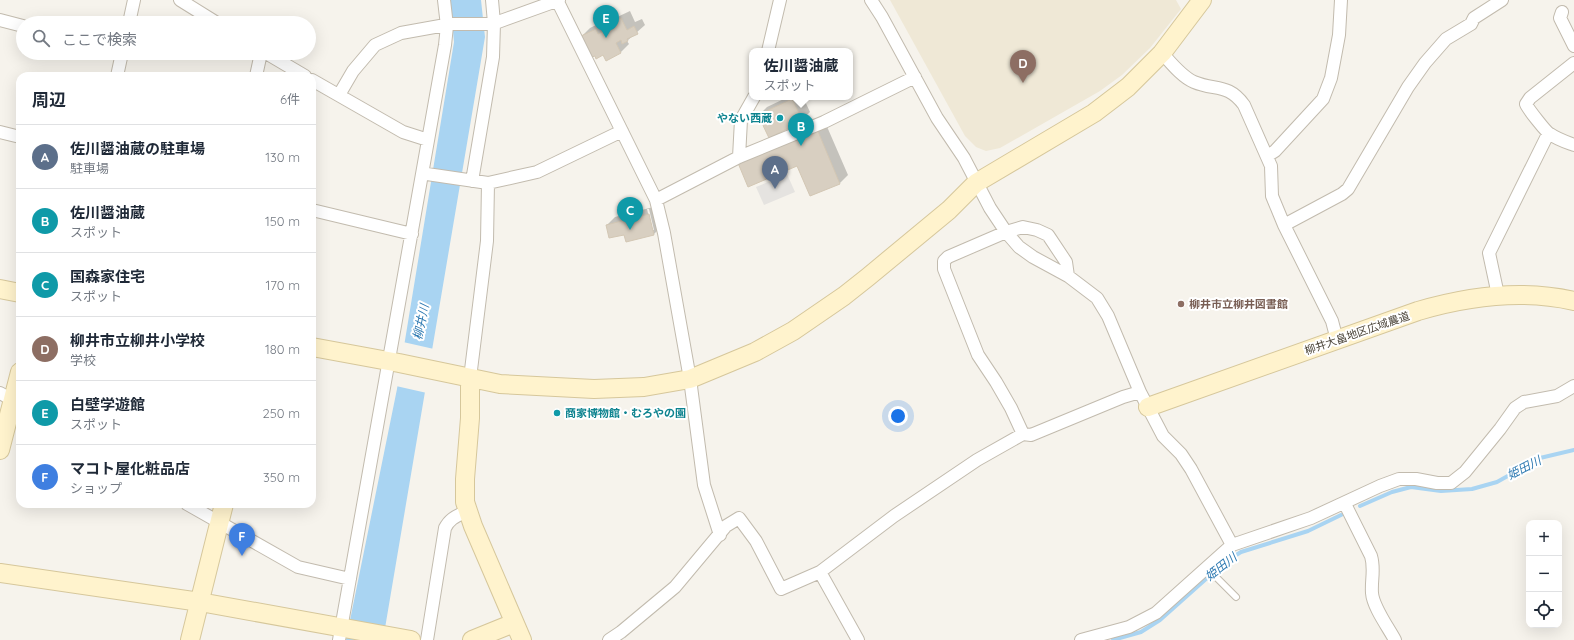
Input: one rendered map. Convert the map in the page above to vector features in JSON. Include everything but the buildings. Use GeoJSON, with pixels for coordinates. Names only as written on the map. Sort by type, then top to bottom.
{"type":"FeatureCollection","features":[{"type":"Feature","properties":{"kind":"street"},"geometry":{"type":"LineString","coordinates":[[131,16],[134,0]]}},
{"type":"Feature","properties":{"kind":"street"},"geometry":{"type":"LineString","coordinates":[[180,0],[206,16]]}},
{"type":"Feature","properties":{"kind":"street"},"geometry":{"type":"LineString","coordinates":[[344,632],[350,578],[394,362],[412,234],[425,173],[428,140],[449,25],[444,0]]}},
{"type":"Feature","properties":{"kind":"street"},"geometry":{"type":"LineString","coordinates":[[467,181],[493,57],[491,23],[492,0]]}},
{"type":"Feature","properties":{"kind":"street"},"geometry":{"type":"LineString","coordinates":[[339,95],[354,71],[375,45],[401,34],[449,25],[491,23],[558,0],[656,200],[664,233],[690,379],[704,485],[720,534]]}},
{"type":"Feature","properties":{"kind":"street"},"geometry":{"type":"LineString","coordinates":[[769,48],[780,0]]}},
{"type":"Feature","properties":{"kind":"street"},"geometry":{"type":"LineString","coordinates":[[871,0],[882,17],[947,135],[951,138],[964,158],[976,183],[1006,232],[1019,247],[1033,258],[1068,276],[1097,298],[1108,316],[1144,400],[1163,436],[1181,454],[1192,469],[1232,545]]}},
{"type":"Feature","properties":{"kind":"street"},"geometry":{"type":"LineString","coordinates":[[316,348],[500,384],[594,389],[644,387],[690,379],[755,352],[793,331],[832,305],[868,277],[949,210],[976,183],[1094,113],[1128,87],[1162,53],[1202,0]]}},
{"type":"Feature","properties":{"kind":"street"},"geometry":{"type":"LineString","coordinates":[[1267,156],[1275,151],[1323,99],[1331,78],[1339,35],[1341,0]]}},
{"type":"Feature","properties":{"kind":"street"},"geometry":{"type":"LineString","coordinates":[[1284,225],[1342,194],[1348,188],[1408,87],[1425,63],[1446,38],[1471,24],[1474,18],[1502,0]]}},
{"type":"Feature","properties":{"kind":"street"},"geometry":{"type":"LineString","coordinates":[[1562,12],[1560,18],[1574,46]]}},
{"type":"Feature","properties":{"kind":"street"},"geometry":{"type":"LineString","coordinates":[[0,20],[16,24]]}},
{"type":"Feature","properties":{"kind":"street"},"geometry":{"type":"LineString","coordinates":[[1162,53],[1183,75],[1194,82],[1229,91],[1239,98],[1244,105],[1271,166],[1272,196],[1284,225],[1332,321],[1337,340]]}},
{"type":"Feature","properties":{"kind":"street"},"geometry":{"type":"LineString","coordinates":[[118,72],[120,60]]}},
{"type":"Feature","properties":{"kind":"street"},"geometry":{"type":"LineString","coordinates":[[257,72],[259,60]]}},
{"type":"Feature","properties":{"kind":"street"},"geometry":{"type":"LineString","coordinates":[[278,60],[298,72]]}},
{"type":"Feature","properties":{"kind":"street"},"geometry":{"type":"LineString","coordinates":[[1574,63],[1530,98],[1526,104],[1529,112],[1540,122],[1548,134],[1574,145]]}},
{"type":"Feature","properties":{"kind":"street"},"geometry":{"type":"LineString","coordinates":[[656,200],[739,157],[824,122],[915,78]]}},
{"type":"Feature","properties":{"kind":"street"},"geometry":{"type":"LineString","coordinates":[[316,82],[402,132],[428,140]]}},
{"type":"Feature","properties":{"kind":"street"},"geometry":{"type":"LineString","coordinates":[[739,157],[741,120],[752,100]]}},
{"type":"Feature","properties":{"kind":"street"},"geometry":{"type":"LineString","coordinates":[[425,173],[488,184],[537,172],[622,130]]}},
{"type":"Feature","properties":{"kind":"street"},"geometry":{"type":"LineString","coordinates":[[0,132],[16,136]]}},
{"type":"Feature","properties":{"kind":"street"},"geometry":{"type":"LineString","coordinates":[[1498,295],[1489,253],[1548,134]]}},
{"type":"Feature","properties":{"kind":"street"},"geometry":{"type":"LineString","coordinates":[[488,184],[487,241],[470,378],[470,418],[465,479],[465,502],[467,511],[522,640]]}},
{"type":"Feature","properties":{"kind":"street"},"geometry":{"type":"LineString","coordinates":[[316,211],[412,234]]}},
{"type":"Feature","properties":{"kind":"street"},"geometry":{"type":"LineString","coordinates":[[1023,434],[1004,395],[978,355],[944,269],[944,261],[948,257],[1006,232],[1023,227],[1037,230],[1048,235],[1066,262],[1068,276]]}},
{"type":"Feature","properties":{"kind":"street"},"geometry":{"type":"LineString","coordinates":[[0,289],[16,291]]}},
{"type":"Feature","properties":{"kind":"street","name":"柳井大畠地区広域農道"},"geometry":{"type":"LineString","coordinates":[[1144,400],[1337,340],[1444,303],[1498,295],[1552,296],[1574,300]]}},
{"type":"Feature","properties":{"kind":"street"},"geometry":{"type":"LineString","coordinates":[[0,450],[11,399],[16,384]]}},
{"type":"Feature","properties":{"kind":"street"},"geometry":{"type":"LineString","coordinates":[[1081,640],[1129,627],[1156,614],[1232,545],[1311,518],[1345,504],[1380,486],[1399,479],[1416,479],[1437,483],[1451,483],[1465,472],[1515,408],[1524,402],[1558,396],[1574,386]]}},
{"type":"Feature","properties":{"kind":"street"},"geometry":{"type":"LineString","coordinates":[[609,640],[675,587],[726,526],[739,518],[756,541],[781,590],[820,572],[894,516],[964,468],[1023,434],[1032,435],[1123,397],[1144,400]]}},
{"type":"Feature","properties":{"kind":"street"},"geometry":{"type":"LineString","coordinates":[[1345,504],[1374,565],[1372,594],[1374,602],[1395,640]]}},
{"type":"Feature","properties":{"kind":"street"},"geometry":{"type":"LineString","coordinates":[[194,508],[298,568],[350,578]]}},
{"type":"Feature","properties":{"kind":"street"},"geometry":{"type":"LineString","coordinates":[[190,640],[223,508]]}},
{"type":"Feature","properties":{"kind":"street"},"geometry":{"type":"LineString","coordinates":[[427,640],[444,543],[445,528],[448,522],[453,518],[467,511]]}},
{"type":"Feature","properties":{"kind":"street"},"geometry":{"type":"LineString","coordinates":[[820,572],[858,640]]}},
{"type":"Feature","properties":{"kind":"street"},"geometry":{"type":"LineString","coordinates":[[0,573],[200,602],[344,632],[408,639]]}},
{"type":"Feature","properties":{"kind":"street"},"geometry":{"type":"LineString","coordinates":[[472,640],[514,622]]}},
{"type":"Feature","properties":{"kind":"lane"},"geometry":{"type":"LineString","coordinates":[[1207,568],[1236,596]]}},
{"type":"Feature","properties":{"kind":"shaded area"},"geometry":{"type":"Polygon","coordinates":[[[890,0],[1176,0],[1181,9],[1150,48],[1122,75],[1100,91],[1000,148],[986,151],[976,147],[965,136],[890,0]]]}},
{"type":"Feature","properties":{"kind":"shaded area"},"geometry":{"type":"Polygon","coordinates":[[[787,174],[795,192],[764,205],[756,187],[787,174]]]}},
{"type":"Feature","properties":{"kind":"water","name":"柳井川"},"geometry":{"type":"Polygon","coordinates":[[[450,0],[481,0],[485,37],[383,640],[346,640],[397,389],[454,42],[450,0]]]}},
{"type":"Feature","properties":{"kind":"pier"},"geometry":{"type":"Polygon","coordinates":[[[403,342],[434,349],[427,393],[396,386],[403,342]]]}},
{"type":"Feature","properties":{"kind":"waterway","name":"姫田川"},"geometry":{"type":"LineString","coordinates":[[1360,506],[1392,492],[1411,487],[1441,491],[1472,489],[1497,482],[1540,458],[1574,450]]}},
{"type":"Feature","properties":{"kind":"waterway","name":"姫田川"},"geometry":{"type":"LineString","coordinates":[[1113,640],[1141,632],[1160,620],[1225,562],[1241,552],[1308,531],[1341,515]]}},
{"type":"Feature","properties":{"kind":"place","name":"白壁学遊館"},"geometry":{"type":"Point","coordinates":[606,38]}},
{"type":"Feature","properties":{"kind":"place","name":"柳井市立柳井小学校"},"geometry":{"type":"Point","coordinates":[1023,83]}},
{"type":"Feature","properties":{"kind":"place","name":"やない西蔵"},"geometry":{"type":"Point","coordinates":[780,118]}},
{"type":"Feature","properties":{"kind":"place","name":"佐川醤油蔵"},"geometry":{"type":"Point","coordinates":[801,146]}},
{"type":"Feature","properties":{"kind":"place","name":"佐川醤油蔵の駐車場"},"geometry":{"type":"Point","coordinates":[775,189]}},
{"type":"Feature","properties":{"kind":"place","name":"国森家住宅"},"geometry":{"type":"Point","coordinates":[630,230]}},
{"type":"Feature","properties":{"kind":"place","name":"柳井市立柳井図書館"},"geometry":{"type":"Point","coordinates":[1181,304]}},
{"type":"Feature","properties":{"kind":"place","name":"商家博物館・むろやの園"},"geometry":{"type":"Point","coordinates":[557,413]}},
{"type":"Feature","properties":{"kind":"place","name":"マコト屋化粧品店"},"geometry":{"type":"Point","coordinates":[242,556]}}]}
